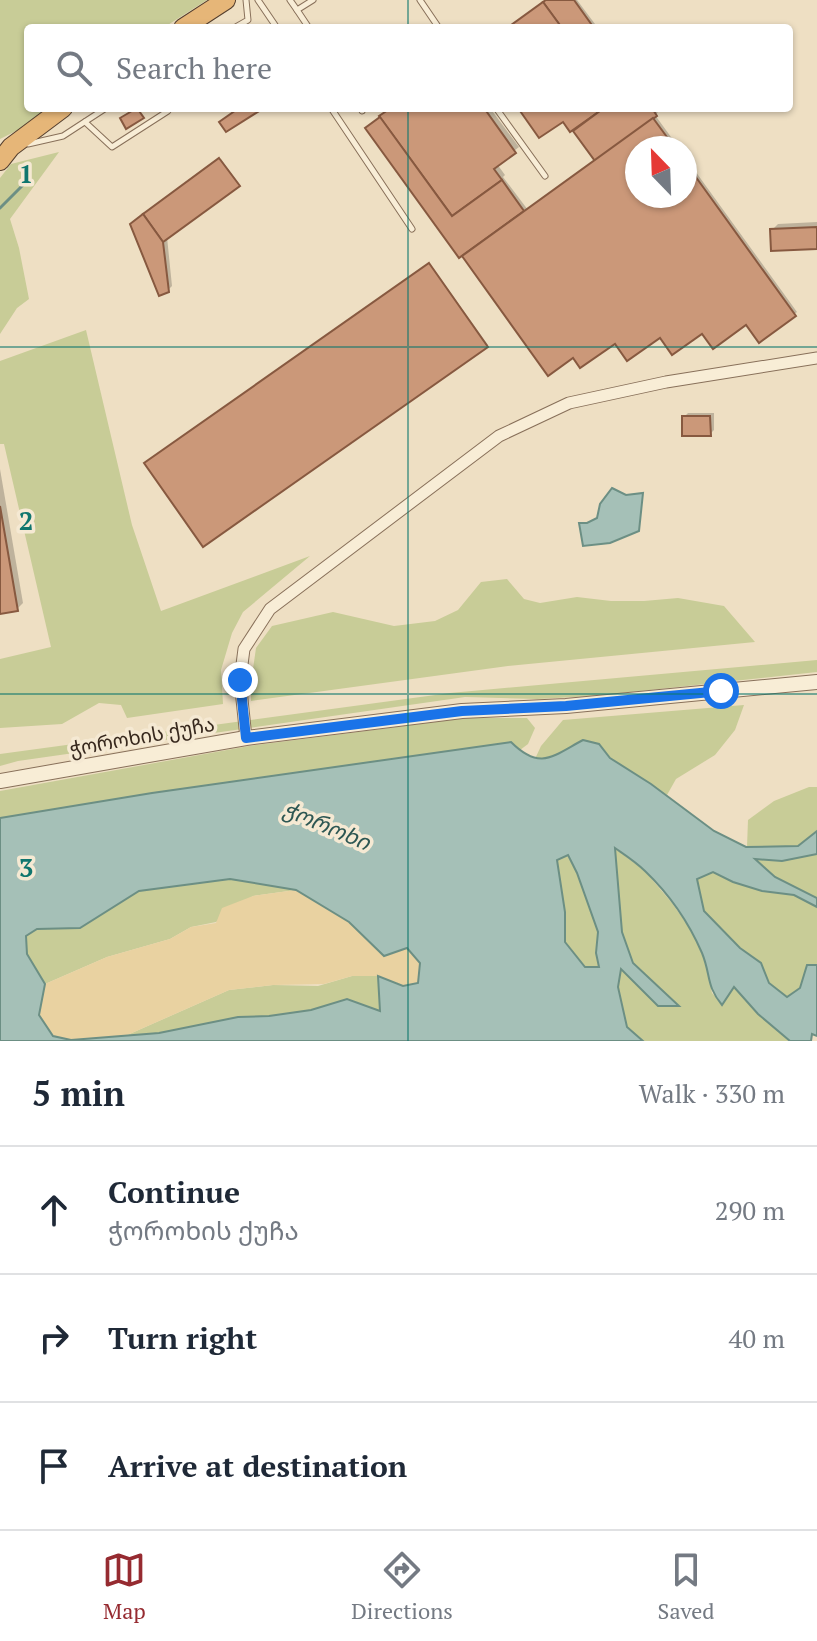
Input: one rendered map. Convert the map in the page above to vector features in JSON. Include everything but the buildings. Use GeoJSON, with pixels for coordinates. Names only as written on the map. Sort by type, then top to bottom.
{"type":"FeatureCollection","features":[{"type":"Feature","properties":{"kind":"highway"},"geometry":{"type":"LineString","coordinates":[[189,24],[226,0]]}},
{"type":"Feature","properties":{"kind":"highway"},"geometry":{"type":"LineString","coordinates":[[4,153],[58,112]]}},
{"type":"Feature","properties":{"kind":"street"},"geometry":{"type":"LineString","coordinates":[[246,738],[240,680],[244,649],[270,609],[499,436],[569,403],[666,382],[817,358]]}},
{"type":"Feature","properties":{"kind":"street","name":"ჭოროხის ქუჩა"},"geometry":{"type":"LineString","coordinates":[[0,781],[246,738],[462,711],[566,706],[817,682]]}},
{"type":"Feature","properties":{"kind":"lane"},"geometry":{"type":"LineString","coordinates":[[246,0],[248,24]]}},
{"type":"Feature","properties":{"kind":"lane"},"geometry":{"type":"LineString","coordinates":[[258,0],[274,24]]}},
{"type":"Feature","properties":{"kind":"lane"},"geometry":{"type":"LineString","coordinates":[[290,0],[306,24]]}},
{"type":"Feature","properties":{"kind":"lane"},"geometry":{"type":"LineString","coordinates":[[297,10],[313,0]]}},
{"type":"Feature","properties":{"kind":"lane"},"geometry":{"type":"LineString","coordinates":[[420,0],[436,24]]}},
{"type":"Feature","properties":{"kind":"lane"},"geometry":{"type":"LineString","coordinates":[[241,24],[248,20]]}},
{"type":"Feature","properties":{"kind":"lane"},"geometry":{"type":"LineString","coordinates":[[4,153],[63,136],[100,112]]}},
{"type":"Feature","properties":{"kind":"lane"},"geometry":{"type":"LineString","coordinates":[[85,122],[112,147],[166,112]]}},
{"type":"Feature","properties":{"kind":"lane"},"geometry":{"type":"LineString","coordinates":[[334,112],[412,229]]}},
{"type":"Feature","properties":{"kind":"lane"},"geometry":{"type":"LineString","coordinates":[[499,112],[545,176]]}},
{"type":"Feature","properties":{"kind":"green space"},"geometry":{"type":"Polygon","coordinates":[[[0,0],[207,0],[169,24],[24,24],[24,112],[42,112],[0,139],[0,0]]]}},
{"type":"Feature","properties":{"kind":"green space"},"geometry":{"type":"Polygon","coordinates":[[[59,152],[10,219],[29,299],[17,308],[0,334],[0,178],[11,164],[59,152]]]}},
{"type":"Feature","properties":{"kind":"green space"},"geometry":{"type":"Polygon","coordinates":[[[86,330],[132,525],[161,611],[310,556],[243,612],[232,633],[221,670],[223,704],[127,718],[121,705],[99,703],[62,724],[0,728],[0,659],[51,647],[4,444],[0,444],[0,361],[86,330]]]}},
{"type":"Feature","properties":{"kind":"green space"},"geometry":{"type":"Polygon","coordinates":[[[507,579],[524,599],[540,603],[577,597],[611,601],[678,598],[724,606],[755,642],[508,666],[251,701],[256,648],[272,626],[333,612],[394,626],[435,621],[458,610],[481,582],[507,579]]]}},
{"type":"Feature","properties":{"kind":"green space"},"geometry":{"type":"Polygon","coordinates":[[[817,660],[817,672],[594,696],[537,699],[465,697],[0,766],[0,754],[450,693],[817,660]]]}},
{"type":"Feature","properties":{"kind":"green space"},"geometry":{"type":"Polygon","coordinates":[[[744,705],[735,730],[715,755],[676,779],[667,795],[583,740],[552,758],[535,759],[541,746],[563,720],[744,705]]]}},
{"type":"Feature","properties":{"kind":"green space"},"geometry":{"type":"Polygon","coordinates":[[[467,718],[527,718],[535,728],[528,744],[520,750],[511,742],[0,818],[0,791],[249,746],[467,718]]]}},
{"type":"Feature","properties":{"kind":"green space"},"geometry":{"type":"Polygon","coordinates":[[[809,787],[817,787],[817,831],[798,846],[747,847],[748,820],[774,801],[809,787]]]}},
{"type":"Feature","properties":{"kind":"green space"},"geometry":{"type":"Polygon","coordinates":[[[614,848],[644,870],[693,933],[706,964],[712,993],[723,1004],[734,986],[758,1014],[790,1041],[643,1041],[627,1027],[618,987],[621,968],[658,1006],[678,1005],[633,963],[622,932],[614,848]]]}},
{"type":"Feature","properties":{"kind":"green space"},"geometry":{"type":"Polygon","coordinates":[[[817,854],[817,898],[775,877],[754,858],[782,861],[817,854]]]}},
{"type":"Feature","properties":{"kind":"green space"},"geometry":{"type":"Polygon","coordinates":[[[567,855],[577,873],[598,932],[596,953],[599,967],[585,967],[565,942],[565,912],[557,859],[567,855]]]}},
{"type":"Feature","properties":{"kind":"green space"},"geometry":{"type":"Polygon","coordinates":[[[712,872],[762,891],[794,895],[817,907],[817,965],[807,965],[800,988],[787,997],[769,983],[761,963],[740,948],[704,911],[696,879],[712,872]]]}},
{"type":"Feature","properties":{"kind":"green space"},"geometry":{"type":"Polygon","coordinates":[[[230,879],[296,890],[253,896],[216,922],[191,927],[170,939],[107,957],[45,984],[27,954],[26,936],[37,929],[80,928],[139,891],[230,879]]]}},
{"type":"Feature","properties":{"kind":"green space"},"geometry":{"type":"Polygon","coordinates":[[[352,976],[378,976],[380,1012],[347,999],[311,1010],[238,1017],[159,1033],[125,1036],[229,990],[273,985],[318,986],[352,976]]]}},
{"type":"Feature","properties":{"kind":"sand"},"geometry":{"type":"Polygon","coordinates":[[[296,890],[349,922],[384,956],[406,948],[420,963],[418,983],[403,986],[378,976],[352,976],[324,984],[229,990],[125,1036],[71,1040],[54,1036],[39,1015],[45,984],[107,957],[170,939],[191,927],[216,923],[222,908],[253,896],[296,890]]]}},
{"type":"Feature","properties":{"kind":"water"},"geometry":{"type":"Polygon","coordinates":[[[612,488],[626,495],[643,493],[639,531],[610,543],[583,546],[579,523],[597,518],[600,504],[612,488]]]}},
{"type":"Feature","properties":{"kind":"water","name":"ჭოროხი"},"geometry":{"type":"Polygon","coordinates":[[[583,740],[599,744],[610,758],[714,831],[746,847],[798,846],[817,831],[817,854],[782,861],[755,859],[775,877],[817,898],[817,907],[794,895],[762,891],[713,872],[697,879],[704,911],[740,948],[761,963],[769,983],[787,997],[800,988],[807,965],[817,965],[817,1036],[812,1034],[811,1041],[790,1041],[758,1014],[734,987],[722,1005],[711,986],[702,953],[678,909],[645,871],[615,848],[622,932],[633,963],[679,1006],[658,1006],[621,969],[618,987],[627,1027],[643,1041],[0,1041],[0,818],[511,742],[530,756],[547,758],[583,740]],[[568,855],[557,860],[565,912],[565,942],[585,967],[599,967],[596,953],[598,932],[568,855]],[[230,879],[139,891],[80,928],[37,929],[26,936],[27,954],[45,984],[39,1015],[53,1036],[71,1040],[159,1033],[238,1017],[311,1010],[347,999],[380,1011],[378,976],[403,986],[418,983],[420,963],[407,948],[384,956],[349,922],[296,890],[230,879]]]}},
{"type":"Feature","properties":{"kind":"waterway"},"geometry":{"type":"LineString","coordinates":[[0,208],[28,180]]}},
{"type":"Feature","properties":{"kind":"route"},"geometry":{"type":"LineString","coordinates":[[240,680],[246,738],[462,711],[566,706],[721,691]]}}]}
